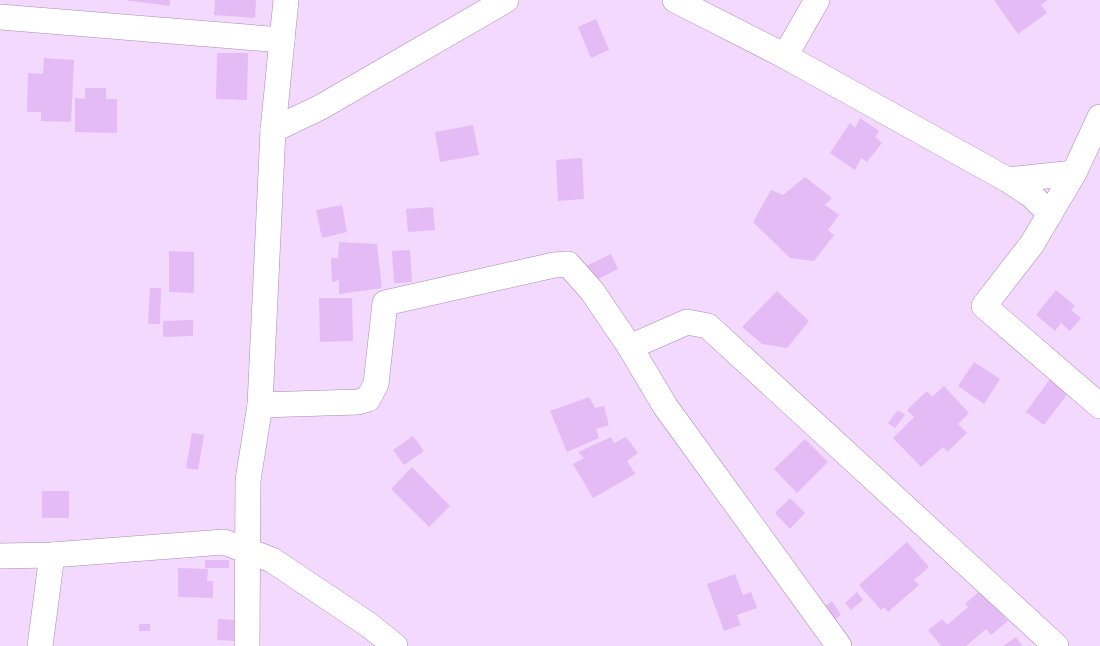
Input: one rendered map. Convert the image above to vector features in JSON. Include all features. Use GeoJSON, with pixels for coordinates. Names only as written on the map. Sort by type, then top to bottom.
{"type":"FeatureCollection","features":[{"type":"Feature","properties":{"kind":"street"},"geometry":{"type":"LineString","coordinates":[[0,12],[8,0]]}},
{"type":"Feature","properties":{"kind":"street"},"geometry":{"type":"LineString","coordinates":[[247,646],[246,549],[248,480],[260,405],[273,130],[286,0]]}},
{"type":"Feature","properties":{"kind":"street"},"geometry":{"type":"LineString","coordinates":[[273,130],[321,107],[506,0]]}},
{"type":"Feature","properties":{"kind":"street"},"geometry":{"type":"LineString","coordinates":[[675,0],[785,56],[1008,180],[1031,195],[1050,214]]}},
{"type":"Feature","properties":{"kind":"street"},"geometry":{"type":"LineString","coordinates":[[785,56],[817,0]]}},
{"type":"Feature","properties":{"kind":"street"},"geometry":{"type":"LineString","coordinates":[[0,17],[282,40]]}},
{"type":"Feature","properties":{"kind":"street"},"geometry":{"type":"LineString","coordinates":[[1100,117],[1074,173],[1032,244],[984,306],[1100,406]]}},
{"type":"Feature","properties":{"kind":"street"},"geometry":{"type":"LineString","coordinates":[[1008,180],[1074,173]]}},
{"type":"Feature","properties":{"kind":"street"},"geometry":{"type":"LineString","coordinates":[[260,405],[358,402],[368,399],[376,384],[385,303],[554,265],[568,264],[592,291],[630,347],[665,406],[839,646]]}},
{"type":"Feature","properties":{"kind":"street"},"geometry":{"type":"LineString","coordinates":[[630,347],[687,322],[708,326],[1056,646]]}},
{"type":"Feature","properties":{"kind":"street"},"geometry":{"type":"LineString","coordinates":[[0,556],[52,555],[224,542],[272,560],[369,625],[395,646]]}},
{"type":"Feature","properties":{"kind":"street"},"geometry":{"type":"LineString","coordinates":[[40,646],[52,555]]}},
{"type":"Feature","properties":{"kind":"building"},"geometry":{"type":"Polygon","coordinates":[[[124,0],[170,0],[170,6],[124,0]]]}},
{"type":"Feature","properties":{"kind":"building"},"geometry":{"type":"Polygon","coordinates":[[[215,0],[256,0],[255,18],[214,15],[215,0]]]}},
{"type":"Feature","properties":{"kind":"building"},"geometry":{"type":"Polygon","coordinates":[[[994,0],[1048,0],[1041,5],[1047,13],[1018,34],[994,0]]]}},
{"type":"Feature","properties":{"kind":"building"},"geometry":{"type":"Polygon","coordinates":[[[596,19],[609,50],[591,58],[578,27],[596,19]]]}},
{"type":"Feature","properties":{"kind":"building"},"geometry":{"type":"Polygon","coordinates":[[[217,53],[248,53],[247,100],[216,99],[217,53]]]}},
{"type":"Feature","properties":{"kind":"building"},"geometry":{"type":"Polygon","coordinates":[[[44,58],[74,60],[71,122],[41,121],[41,112],[27,112],[28,73],[43,74],[44,58]]]}},
{"type":"Feature","properties":{"kind":"building"},"geometry":{"type":"Polygon","coordinates":[[[85,88],[106,88],[106,99],[117,99],[117,133],[75,132],[75,98],[85,99],[85,88]]]}},
{"type":"Feature","properties":{"kind":"building"},"geometry":{"type":"Polygon","coordinates":[[[860,118],[879,131],[875,137],[882,143],[867,162],[861,158],[855,170],[830,153],[850,123],[855,128],[860,118]]]}},
{"type":"Feature","properties":{"kind":"building"},"geometry":{"type":"Polygon","coordinates":[[[473,125],[479,155],[440,162],[435,132],[473,125]]]}},
{"type":"Feature","properties":{"kind":"building"},"geometry":{"type":"Polygon","coordinates":[[[582,158],[584,199],[558,201],[556,160],[582,158]]]}},
{"type":"Feature","properties":{"kind":"building"},"geometry":{"type":"Polygon","coordinates":[[[805,177],[832,198],[825,205],[839,215],[828,230],[834,235],[814,261],[790,258],[753,222],[771,190],[783,195],[805,177]]]}},
{"type":"Feature","properties":{"kind":"building"},"geometry":{"type":"Polygon","coordinates":[[[342,205],[347,232],[322,238],[316,210],[342,205]]]}},
{"type":"Feature","properties":{"kind":"building"},"geometry":{"type":"Polygon","coordinates":[[[433,207],[435,230],[408,232],[406,209],[433,207]]]}},
{"type":"Feature","properties":{"kind":"building"},"geometry":{"type":"Polygon","coordinates":[[[339,242],[377,244],[382,288],[339,294],[339,280],[332,282],[331,258],[338,258],[339,242]]]}},
{"type":"Feature","properties":{"kind":"building"},"geometry":{"type":"Polygon","coordinates":[[[410,250],[412,282],[394,283],[392,251],[410,250]]]}},
{"type":"Feature","properties":{"kind":"building"},"geometry":{"type":"Polygon","coordinates":[[[169,251],[194,252],[194,293],[169,292],[169,251]]]}},
{"type":"Feature","properties":{"kind":"building"},"geometry":{"type":"Polygon","coordinates":[[[611,254],[618,269],[588,284],[580,269],[611,254]]]}},
{"type":"Feature","properties":{"kind":"building"},"geometry":{"type":"Polygon","coordinates":[[[150,288],[161,288],[160,324],[148,324],[150,288]]]}},
{"type":"Feature","properties":{"kind":"building"},"geometry":{"type":"Polygon","coordinates":[[[1056,290],[1075,306],[1071,310],[1081,318],[1070,331],[1061,323],[1055,331],[1036,315],[1056,290]]]}},
{"type":"Feature","properties":{"kind":"building"},"geometry":{"type":"Polygon","coordinates":[[[777,291],[809,321],[787,348],[762,344],[742,327],[777,291]]]}},
{"type":"Feature","properties":{"kind":"building"},"geometry":{"type":"Polygon","coordinates":[[[319,298],[352,298],[353,341],[320,342],[319,298]]]}},
{"type":"Feature","properties":{"kind":"building"},"geometry":{"type":"Polygon","coordinates":[[[193,320],[193,336],[163,337],[163,321],[193,320]]]}},
{"type":"Feature","properties":{"kind":"building"},"geometry":{"type":"Polygon","coordinates":[[[974,362],[1000,379],[984,404],[958,386],[974,362]]]}},
{"type":"Feature","properties":{"kind":"building"},"geometry":{"type":"Polygon","coordinates":[[[1050,379],[1068,393],[1044,425],[1026,412],[1050,379]]]}},
{"type":"Feature","properties":{"kind":"building"},"geometry":{"type":"Polygon","coordinates":[[[944,386],[969,413],[958,424],[967,433],[947,452],[943,447],[921,467],[893,438],[914,417],[907,410],[927,391],[932,397],[944,386]]]}},
{"type":"Feature","properties":{"kind":"building"},"geometry":{"type":"Polygon","coordinates":[[[589,397],[595,408],[604,406],[609,425],[596,429],[599,438],[567,452],[550,411],[589,397]]]}},
{"type":"Feature","properties":{"kind":"building"},"geometry":{"type":"Polygon","coordinates":[[[898,410],[905,415],[895,428],[888,423],[898,410]]]}},
{"type":"Feature","properties":{"kind":"building"},"geometry":{"type":"Polygon","coordinates":[[[192,433],[204,435],[198,470],[186,468],[192,433]]]}},
{"type":"Feature","properties":{"kind":"building"},"geometry":{"type":"Polygon","coordinates":[[[413,436],[424,451],[404,465],[393,450],[413,436]]]}},
{"type":"Feature","properties":{"kind":"building"},"geometry":{"type":"Polygon","coordinates":[[[611,437],[614,443],[626,437],[638,453],[627,461],[635,474],[593,498],[573,464],[584,458],[578,452],[611,437]]]}},
{"type":"Feature","properties":{"kind":"building"},"geometry":{"type":"Polygon","coordinates":[[[805,439],[828,462],[797,493],[774,469],[805,439]]]}},
{"type":"Feature","properties":{"kind":"building"},"geometry":{"type":"Polygon","coordinates":[[[412,467],[450,506],[429,527],[391,489],[412,467]]]}},
{"type":"Feature","properties":{"kind":"building"},"geometry":{"type":"Polygon","coordinates":[[[42,491],[69,491],[69,518],[42,518],[42,491]]]}},
{"type":"Feature","properties":{"kind":"building"},"geometry":{"type":"Polygon","coordinates":[[[790,498],[805,513],[790,529],[775,513],[790,498]]]}},
{"type":"Feature","properties":{"kind":"building"},"geometry":{"type":"Polygon","coordinates":[[[907,542],[929,567],[914,580],[919,585],[888,612],[884,607],[881,610],[859,585],[907,542]]]}},
{"type":"Feature","properties":{"kind":"building"},"geometry":{"type":"Polygon","coordinates":[[[205,560],[229,560],[229,568],[205,568],[205,560]]]}},
{"type":"Feature","properties":{"kind":"building"},"geometry":{"type":"Polygon","coordinates":[[[178,568],[208,569],[207,581],[213,581],[213,598],[178,597],[178,568]]]}},
{"type":"Feature","properties":{"kind":"building"},"geometry":{"type":"Polygon","coordinates":[[[735,574],[743,595],[751,592],[757,608],[737,615],[741,625],[724,631],[707,584],[735,574]]]}},
{"type":"Feature","properties":{"kind":"building"},"geometry":{"type":"Polygon","coordinates":[[[982,589],[1008,621],[991,635],[986,629],[966,646],[941,646],[928,630],[942,619],[947,625],[968,607],[965,604],[982,589]]]}},
{"type":"Feature","properties":{"kind":"building"},"geometry":{"type":"Polygon","coordinates":[[[857,592],[863,600],[851,610],[845,603],[857,592]]]}},
{"type":"Feature","properties":{"kind":"building"},"geometry":{"type":"Polygon","coordinates":[[[832,601],[841,615],[834,620],[825,606],[832,601]]]}},
{"type":"Feature","properties":{"kind":"building"},"geometry":{"type":"Polygon","coordinates":[[[218,619],[234,620],[234,641],[217,640],[218,619]]]}},
{"type":"Feature","properties":{"kind":"building"},"geometry":{"type":"Polygon","coordinates":[[[139,624],[150,624],[150,631],[139,631],[139,624]]]}},
{"type":"Feature","properties":{"kind":"building"},"geometry":{"type":"Polygon","coordinates":[[[1016,637],[1022,646],[1003,646],[1016,637]]]}}]}
